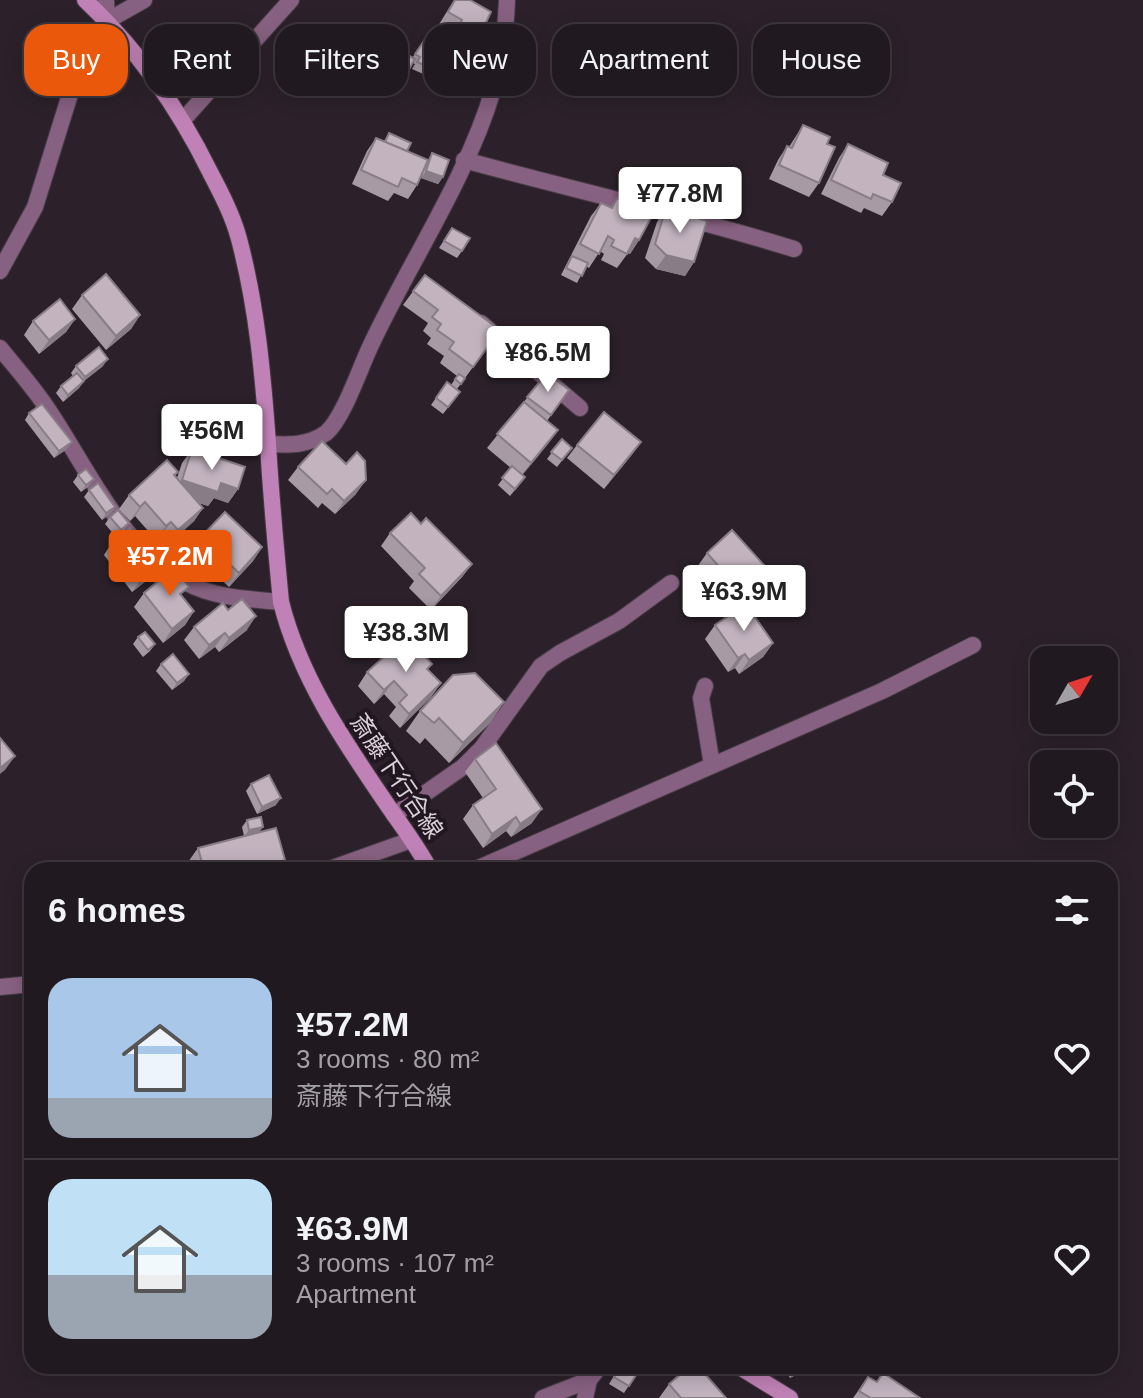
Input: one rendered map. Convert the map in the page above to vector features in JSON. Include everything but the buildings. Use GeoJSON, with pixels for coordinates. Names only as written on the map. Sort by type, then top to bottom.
{"type":"FeatureCollection","features":[{"type":"Feature","properties":{"kind":"main road","name":"斎藤下行合線"},"geometry":{"type":"LineString","coordinates":[[85,0],[150,71],[183,120],[220,192],[238,236],[265,381],[281,602],[300,660],[336,729],[425,862]]}},
{"type":"Feature","properties":{"kind":"main road"},"geometry":{"type":"LineString","coordinates":[[751,1374],[790,1398]]}},
{"type":"Feature","properties":{"kind":"street"},"geometry":{"type":"LineString","coordinates":[[106,0],[107,21]]}},
{"type":"Feature","properties":{"kind":"street"},"geometry":{"type":"LineString","coordinates":[[0,271],[35,207],[85,46],[107,21],[144,0]]}},
{"type":"Feature","properties":{"kind":"street"},"geometry":{"type":"LineString","coordinates":[[183,120],[291,0]]}},
{"type":"Feature","properties":{"kind":"street"},"geometry":{"type":"LineString","coordinates":[[268,444],[300,445],[327,432],[351,392],[369,348],[415,275],[493,91],[502,55],[507,0]]}},
{"type":"Feature","properties":{"kind":"street"},"geometry":{"type":"LineString","coordinates":[[464,160],[721,226],[794,249]]}},
{"type":"Feature","properties":{"kind":"street"},"geometry":{"type":"LineString","coordinates":[[467,313],[491,330],[580,408]]}},
{"type":"Feature","properties":{"kind":"street"},"geometry":{"type":"LineString","coordinates":[[0,348],[47,407],[118,518],[161,568],[188,584],[227,597],[281,602]]}},
{"type":"Feature","properties":{"kind":"street"},"geometry":{"type":"LineString","coordinates":[[394,815],[463,767],[482,748],[541,666],[619,621],[671,583]]}},
{"type":"Feature","properties":{"kind":"street"},"geometry":{"type":"LineString","coordinates":[[492,862],[882,691],[973,645]]}},
{"type":"Feature","properties":{"kind":"street"},"geometry":{"type":"LineString","coordinates":[[705,686],[701,698],[712,765]]}},
{"type":"Feature","properties":{"kind":"street"},"geometry":{"type":"LineString","coordinates":[[349,862],[411,840]]}},
{"type":"Feature","properties":{"kind":"street"},"geometry":{"type":"LineString","coordinates":[[0,987],[24,985]]}},
{"type":"Feature","properties":{"kind":"street"},"geometry":{"type":"LineString","coordinates":[[585,1398],[594,1374]]}},
{"type":"Feature","properties":{"kind":"street"},"geometry":{"type":"LineString","coordinates":[[543,1398],[589,1380]]}}]}
